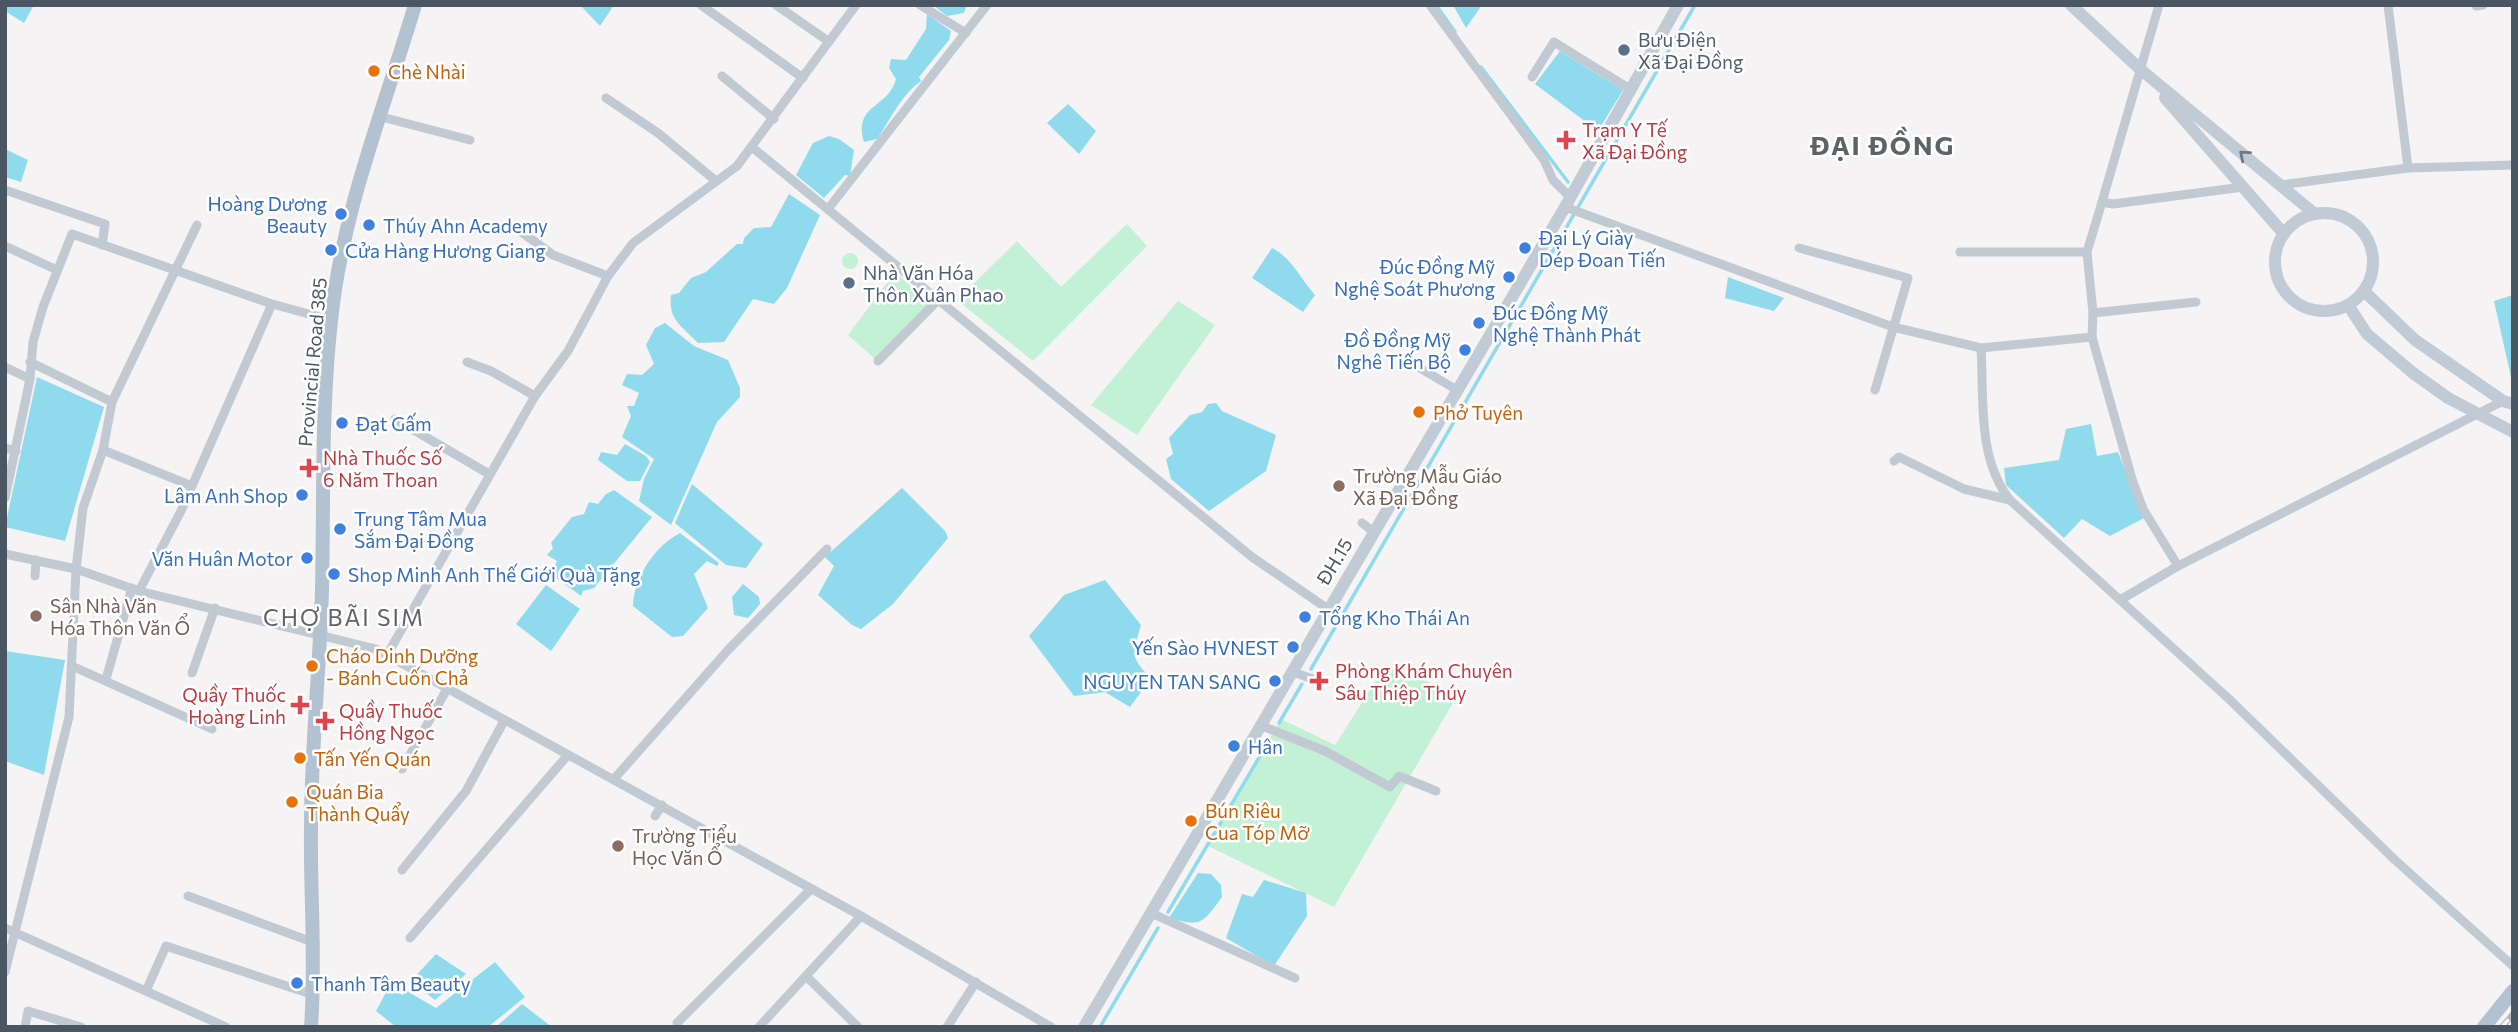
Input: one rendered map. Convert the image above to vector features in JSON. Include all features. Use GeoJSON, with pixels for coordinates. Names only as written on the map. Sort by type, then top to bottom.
{"type":"FeatureCollection","features":[{"type":"Feature","properties":{"kind":"main road","name":"Provincial Road 385"},"geometry":{"type":"LineString","coordinates":[[311,1027],[315,943],[311,889],[312,752],[320,634],[322,432],[331,320],[349,226],[378,116],[415,5]]}},
{"type":"Feature","properties":{"kind":"main road","name":"ĐH.15"},"geometry":{"type":"LineString","coordinates":[[1084,1027],[1567,202],[1591,150],[1630,89],[1667,19],[1678,5]]}},
{"type":"Feature","properties":{"kind":"main road"},"geometry":{"type":"LineString","coordinates":[[2071,5],[2140,69],[2315,214]]}},
{"type":"Feature","properties":{"kind":"main road"},"geometry":{"type":"LineString","coordinates":[[2140,69],[2284,234]]}},
{"type":"Feature","properties":{"kind":"main road"},"geometry":{"type":"LineString","coordinates":[[2315,214],[2345,217],[2367,237],[2373,267],[2364,291],[2348,305],[2335,311],[2313,310],[2293,301],[2283,290],[2275,262],[2284,234],[2303,218],[2315,214]]}},
{"type":"Feature","properties":{"kind":"main road"},"geometry":{"type":"LineString","coordinates":[[2364,291],[2415,340],[2508,402]]}},
{"type":"Feature","properties":{"kind":"main road"},"geometry":{"type":"LineString","coordinates":[[2348,305],[2367,334],[2413,373],[2448,398],[2513,432]]}},
{"type":"Feature","properties":{"kind":"main road"},"geometry":{"type":"LineString","coordinates":[[2484,1027],[2513,991]]}},
{"type":"Feature","properties":{"kind":"street"},"geometry":{"type":"LineString","coordinates":[[701,5],[803,78]]}},
{"type":"Feature","properties":{"kind":"street"},"geometry":{"type":"LineString","coordinates":[[776,5],[828,41]]}},
{"type":"Feature","properties":{"kind":"street"},"geometry":{"type":"LineString","coordinates":[[387,655],[535,396],[568,351],[608,276],[633,243],[737,166],[753,148],[856,5]]}},
{"type":"Feature","properties":{"kind":"street"},"geometry":{"type":"LineString","coordinates":[[920,5],[966,33]]}},
{"type":"Feature","properties":{"kind":"street"},"geometry":{"type":"LineString","coordinates":[[828,209],[987,5]]}},
{"type":"Feature","properties":{"kind":"street"},"geometry":{"type":"LineString","coordinates":[[1430,5],[1544,160],[1567,202],[1893,327],[1981,348],[2092,337]]}},
{"type":"Feature","properties":{"kind":"street"},"geometry":{"type":"LineString","coordinates":[[2159,5],[2087,252],[2093,313],[2092,337],[2132,479],[2143,509],[2178,566]]}},
{"type":"Feature","properties":{"kind":"street"},"geometry":{"type":"LineString","coordinates":[[2388,5],[2408,168]]}},
{"type":"Feature","properties":{"kind":"street"},"geometry":{"type":"LineString","coordinates":[[2476,6],[2483,5]]}},
{"type":"Feature","properties":{"kind":"street"},"geometry":{"type":"LineString","coordinates":[[1532,78],[1554,41],[1630,89]]}},
{"type":"Feature","properties":{"kind":"street"},"geometry":{"type":"LineString","coordinates":[[722,76],[774,118]]}},
{"type":"Feature","properties":{"kind":"street"},"geometry":{"type":"LineString","coordinates":[[606,98],[658,133],[716,181]]}},
{"type":"Feature","properties":{"kind":"street"},"geometry":{"type":"LineString","coordinates":[[378,116],[470,140]]}},
{"type":"Feature","properties":{"kind":"street"},"geometry":{"type":"LineString","coordinates":[[753,148],[1252,557],[1328,609]]}},
{"type":"Feature","properties":{"kind":"street"},"geometry":{"type":"LineString","coordinates":[[2280,185],[2408,168],[2513,165]]}},
{"type":"Feature","properties":{"kind":"street"},"geometry":{"type":"LineString","coordinates":[[2102,202],[2113,204],[2243,187]]}},
{"type":"Feature","properties":{"kind":"street"},"geometry":{"type":"LineString","coordinates":[[5,190],[105,224],[102,245]]}},
{"type":"Feature","properties":{"kind":"street"},"geometry":{"type":"LineString","coordinates":[[5,972],[69,717],[76,569],[83,508],[103,450],[111,402],[197,225]]}},
{"type":"Feature","properties":{"kind":"street"},"geometry":{"type":"LineString","coordinates":[[520,230],[553,255],[608,276]]}},
{"type":"Feature","properties":{"kind":"street"},"geometry":{"type":"LineString","coordinates":[[5,498],[43,307],[72,234],[272,304],[331,320]]}},
{"type":"Feature","properties":{"kind":"street"},"geometry":{"type":"LineString","coordinates":[[5,246],[57,270]]}},
{"type":"Feature","properties":{"kind":"street"},"geometry":{"type":"LineString","coordinates":[[1799,248],[1908,278],[1875,390]]}},
{"type":"Feature","properties":{"kind":"street"},"geometry":{"type":"LineString","coordinates":[[1960,252],[2087,252]]}},
{"type":"Feature","properties":{"kind":"street"},"geometry":{"type":"LineString","coordinates":[[878,361],[939,299]]}},
{"type":"Feature","properties":{"kind":"street"},"geometry":{"type":"LineString","coordinates":[[2093,313],[2196,302]]}},
{"type":"Feature","properties":{"kind":"street"},"geometry":{"type":"LineString","coordinates":[[106,679],[136,589],[192,486],[272,304]]}},
{"type":"Feature","properties":{"kind":"street"},"geometry":{"type":"LineString","coordinates":[[1981,348],[1988,456],[2000,487],[2010,500],[2246,715],[2395,860],[2513,966]]}},
{"type":"Feature","properties":{"kind":"street"},"geometry":{"type":"LineString","coordinates":[[30,362],[111,402]]}},
{"type":"Feature","properties":{"kind":"street"},"geometry":{"type":"LineString","coordinates":[[467,362],[491,371],[535,396]]}},
{"type":"Feature","properties":{"kind":"street"},"geometry":{"type":"LineString","coordinates":[[1413,364],[1457,390]]}},
{"type":"Feature","properties":{"kind":"street"},"geometry":{"type":"LineString","coordinates":[[5,368],[30,379]]}},
{"type":"Feature","properties":{"kind":"street"},"geometry":{"type":"LineString","coordinates":[[2120,600],[2178,566],[2508,402]]}},
{"type":"Feature","properties":{"kind":"street"},"geometry":{"type":"LineString","coordinates":[[396,419],[489,474]]}},
{"type":"Feature","properties":{"kind":"street"},"geometry":{"type":"LineString","coordinates":[[5,448],[16,451]]}},
{"type":"Feature","properties":{"kind":"street"},"geometry":{"type":"LineString","coordinates":[[103,450],[192,486]]}},
{"type":"Feature","properties":{"kind":"street"},"geometry":{"type":"LineString","coordinates":[[1894,461],[1899,457],[1964,489],[2010,500]]}},
{"type":"Feature","properties":{"kind":"street"},"geometry":{"type":"LineString","coordinates":[[1362,523],[1374,532]]}},
{"type":"Feature","properties":{"kind":"street"},"geometry":{"type":"LineString","coordinates":[[614,779],[728,650],[827,549]]}},
{"type":"Feature","properties":{"kind":"street"},"geometry":{"type":"LineString","coordinates":[[5,554],[76,569],[136,589],[376,649],[861,916],[1051,1027]]}},
{"type":"Feature","properties":{"kind":"street"},"geometry":{"type":"LineString","coordinates":[[35,576],[36,561]]}},
{"type":"Feature","properties":{"kind":"street"},"geometry":{"type":"LineString","coordinates":[[191,673],[215,608]]}},
{"type":"Feature","properties":{"kind":"street"},"geometry":{"type":"LineString","coordinates":[[72,666],[212,729]]}},
{"type":"Feature","properties":{"kind":"street"},"geometry":{"type":"LineString","coordinates":[[1293,672],[1313,679]]}},
{"type":"Feature","properties":{"kind":"street"},"geometry":{"type":"LineString","coordinates":[[402,769],[447,689]]}},
{"type":"Feature","properties":{"kind":"street"},"geometry":{"type":"LineString","coordinates":[[402,870],[466,791],[504,721]]}},
{"type":"Feature","properties":{"kind":"street"},"geometry":{"type":"LineString","coordinates":[[1262,726],[1325,751],[1390,787],[1399,776],[1436,791]]}},
{"type":"Feature","properties":{"kind":"street"},"geometry":{"type":"LineString","coordinates":[[410,938],[567,756]]}},
{"type":"Feature","properties":{"kind":"street"},"geometry":{"type":"LineString","coordinates":[[655,816],[662,805]]}},
{"type":"Feature","properties":{"kind":"street"},"geometry":{"type":"LineString","coordinates":[[677,1023],[811,889]]}},
{"type":"Feature","properties":{"kind":"street"},"geometry":{"type":"LineString","coordinates":[[188,896],[315,943]]}},
{"type":"Feature","properties":{"kind":"street"},"geometry":{"type":"LineString","coordinates":[[1151,913],[1168,923],[1296,978]]}},
{"type":"Feature","properties":{"kind":"street"},"geometry":{"type":"LineString","coordinates":[[759,1027],[861,916]]}},
{"type":"Feature","properties":{"kind":"street"},"geometry":{"type":"LineString","coordinates":[[5,928],[226,1027]]}},
{"type":"Feature","properties":{"kind":"street"},"geometry":{"type":"LineString","coordinates":[[146,991],[166,946],[314,995]]}},
{"type":"Feature","properties":{"kind":"street"},"geometry":{"type":"LineString","coordinates":[[807,977],[858,1027]]}},
{"type":"Feature","properties":{"kind":"street"},"geometry":{"type":"LineString","coordinates":[[947,1027],[976,982]]}},
{"type":"Feature","properties":{"kind":"street"},"geometry":{"type":"LineString","coordinates":[[25,1027],[27,1011],[81,1027]]}},
{"type":"Feature","properties":{"kind":"green space"},"geometry":{"type":"Polygon","coordinates":[[[1127,224],[1147,246],[1033,361],[957,300],[1017,241],[1061,287],[1127,224]]]}},
{"type":"Feature","properties":{"kind":"green space"},"geometry":{"type":"Polygon","coordinates":[[[850,253],[856,255],[856,267],[850,269],[844,267],[842,261],[844,255],[850,253]]]}},
{"type":"Feature","properties":{"kind":"green space"},"geometry":{"type":"Polygon","coordinates":[[[895,272],[932,305],[875,359],[848,335],[895,272]]]}},
{"type":"Feature","properties":{"kind":"green space"},"geometry":{"type":"Polygon","coordinates":[[[1178,301],[1215,325],[1137,435],[1091,405],[1178,301]]]}},
{"type":"Feature","properties":{"kind":"green space"},"geometry":{"type":"Polygon","coordinates":[[[1386,665],[1458,694],[1334,907],[1208,846],[1281,719],[1335,745],[1386,665]]]}},
{"type":"Feature","properties":{"kind":"water"},"geometry":{"type":"Polygon","coordinates":[[[5,5],[34,5],[24,23],[5,11],[5,5]]]}},
{"type":"Feature","properties":{"kind":"water"},"geometry":{"type":"Polygon","coordinates":[[[580,5],[614,5],[600,26],[580,5]]]}},
{"type":"Feature","properties":{"kind":"water"},"geometry":{"type":"Polygon","coordinates":[[[933,5],[967,5],[964,13],[947,16],[933,5]]]}},
{"type":"Feature","properties":{"kind":"water"},"geometry":{"type":"Polygon","coordinates":[[[1453,5],[1482,5],[1466,28],[1453,5]]]}},
{"type":"Feature","properties":{"kind":"water"},"geometry":{"type":"Polygon","coordinates":[[[927,14],[951,31],[949,40],[919,77],[921,81],[902,100],[877,139],[864,142],[863,120],[892,89],[896,79],[889,68],[891,59],[906,60],[926,29],[927,14]]]}},
{"type":"Feature","properties":{"kind":"water"},"geometry":{"type":"Polygon","coordinates":[[[1560,51],[1623,90],[1598,131],[1535,84],[1560,51]]]}},
{"type":"Feature","properties":{"kind":"water"},"geometry":{"type":"Polygon","coordinates":[[[1068,104],[1096,131],[1079,154],[1047,123],[1068,104]]]}},
{"type":"Feature","properties":{"kind":"water"},"geometry":{"type":"Polygon","coordinates":[[[829,136],[839,139],[854,150],[850,176],[845,175],[824,198],[796,175],[813,143],[829,136]]]}},
{"type":"Feature","properties":{"kind":"water"},"geometry":{"type":"Polygon","coordinates":[[[5,149],[28,160],[21,182],[5,177],[5,149]]]}},
{"type":"Feature","properties":{"kind":"water"},"geometry":{"type":"Polygon","coordinates":[[[789,194],[820,215],[787,288],[774,304],[753,299],[724,342],[698,343],[674,317],[671,295],[679,293],[691,278],[706,272],[737,244],[743,244],[744,238],[754,228],[771,227],[789,194]]]}},
{"type":"Feature","properties":{"kind":"water"},"geometry":{"type":"Polygon","coordinates":[[[1272,248],[1291,263],[1315,295],[1303,312],[1252,278],[1272,248]]]}},
{"type":"Feature","properties":{"kind":"water"},"geometry":{"type":"Polygon","coordinates":[[[1728,277],[1784,298],[1774,311],[1725,298],[1728,277]]]}},
{"type":"Feature","properties":{"kind":"water"},"geometry":{"type":"Polygon","coordinates":[[[2513,295],[2513,386],[2494,301],[2513,295]]]}},
{"type":"Feature","properties":{"kind":"water"},"geometry":{"type":"Polygon","coordinates":[[[665,323],[694,346],[728,360],[740,388],[740,397],[717,422],[671,525],[639,501],[644,479],[654,459],[622,437],[631,416],[627,406],[634,406],[639,393],[622,385],[627,374],[642,375],[654,364],[646,345],[655,328],[665,323]]]}},
{"type":"Feature","properties":{"kind":"water"},"geometry":{"type":"Polygon","coordinates":[[[37,377],[104,407],[65,541],[5,527],[37,377]]]}},
{"type":"Feature","properties":{"kind":"water"},"geometry":{"type":"Polygon","coordinates":[[[1216,403],[1222,411],[1276,435],[1266,471],[1209,511],[1171,479],[1166,459],[1173,454],[1169,438],[1190,415],[1202,412],[1208,404],[1216,403]]]}},
{"type":"Feature","properties":{"kind":"water"},"geometry":{"type":"Polygon","coordinates":[[[2091,424],[2097,456],[2118,452],[2144,518],[2110,536],[2082,519],[2064,538],[2006,485],[2004,468],[2059,460],[2066,429],[2091,424]]]}},
{"type":"Feature","properties":{"kind":"water"},"geometry":{"type":"Polygon","coordinates":[[[625,444],[646,456],[650,462],[640,481],[627,481],[598,460],[601,452],[617,455],[625,444]]]}},
{"type":"Feature","properties":{"kind":"water"},"geometry":{"type":"Polygon","coordinates":[[[692,484],[763,544],[746,568],[726,565],[675,523],[692,484]]]}},
{"type":"Feature","properties":{"kind":"water"},"geometry":{"type":"Polygon","coordinates":[[[902,488],[945,531],[948,538],[893,604],[861,629],[852,625],[818,595],[834,566],[825,557],[902,488]]]}},
{"type":"Feature","properties":{"kind":"water"},"geometry":{"type":"Polygon","coordinates":[[[614,490],[652,517],[594,588],[583,591],[581,596],[551,574],[557,561],[547,555],[553,548],[551,543],[572,517],[584,514],[589,502],[598,504],[606,494],[614,490]]]}},
{"type":"Feature","properties":{"kind":"water"},"geometry":{"type":"Polygon","coordinates":[[[680,533],[719,563],[717,566],[707,561],[694,574],[708,608],[683,636],[672,637],[633,606],[637,584],[654,554],[680,533]]]}},
{"type":"Feature","properties":{"kind":"water"},"geometry":{"type":"Polygon","coordinates":[[[1105,580],[1141,625],[1135,654],[1139,665],[1151,678],[1130,707],[1105,692],[1074,696],[1029,636],[1064,595],[1105,580]]]}},
{"type":"Feature","properties":{"kind":"water"},"geometry":{"type":"Polygon","coordinates":[[[743,584],[759,597],[760,604],[748,618],[734,615],[732,597],[743,584]]]}},
{"type":"Feature","properties":{"kind":"water"},"geometry":{"type":"Polygon","coordinates":[[[546,585],[580,609],[551,651],[516,624],[546,585]]]}},
{"type":"Feature","properties":{"kind":"water"},"geometry":{"type":"Polygon","coordinates":[[[5,651],[65,660],[44,775],[5,761],[5,651]]]}},
{"type":"Feature","properties":{"kind":"water"},"geometry":{"type":"Polygon","coordinates":[[[1198,873],[1211,874],[1221,885],[1222,897],[1200,921],[1188,922],[1169,918],[1198,873]]]}},
{"type":"Feature","properties":{"kind":"water"},"geometry":{"type":"Polygon","coordinates":[[[1264,880],[1306,893],[1307,916],[1274,966],[1226,938],[1242,894],[1253,897],[1264,880]]]}},
{"type":"Feature","properties":{"kind":"water"},"geometry":{"type":"Polygon","coordinates":[[[436,954],[466,974],[435,1000],[411,981],[436,954]]]}},
{"type":"Feature","properties":{"kind":"water"},"geometry":{"type":"Polygon","coordinates":[[[495,962],[525,997],[488,1027],[396,1027],[376,1011],[390,985],[402,995],[407,991],[436,1008],[495,962]]]}},
{"type":"Feature","properties":{"kind":"water"},"geometry":{"type":"Polygon","coordinates":[[[522,1004],[552,1027],[496,1027],[522,1004]]]}},
{"type":"Feature","properties":{"kind":"waterway"},"geometry":{"type":"LineString","coordinates":[[1436,5],[1455,32]]}},
{"type":"Feature","properties":{"kind":"waterway"},"geometry":{"type":"LineString","coordinates":[[1311,669],[1695,5]]}},
{"type":"Feature","properties":{"kind":"waterway"},"geometry":{"type":"LineString","coordinates":[[1481,67],[1568,182]]}},
{"type":"Feature","properties":{"kind":"waterway"},"geometry":{"type":"LineString","coordinates":[[1279,723],[1302,684]]}},
{"type":"Feature","properties":{"kind":"waterway"},"geometry":{"type":"LineString","coordinates":[[1168,912],[1270,739]]}},
{"type":"Feature","properties":{"kind":"waterway"},"geometry":{"type":"LineString","coordinates":[[1100,1027],[1158,928]]}},
{"type":"Feature","properties":{"kind":"railway"},"geometry":{"type":"LineString","coordinates":[[2502,1027],[2513,1014]]}},
{"type":"Feature","properties":{"kind":"place","name":"Bưu Điện Xã Đại Đồng"},"geometry":{"type":"Point","coordinates":[1624,50]}},
{"type":"Feature","properties":{"kind":"place","name":"Chè Nhài"},"geometry":{"type":"Point","coordinates":[374,71]}},
{"type":"Feature","properties":{"kind":"place","name":"Trạm Y Tế Xã Đại Đồng"},"geometry":{"type":"Point","coordinates":[1566,140]}},
{"type":"Feature","properties":{"kind":"place","name":"Hoàng Dương Beauty"},"geometry":{"type":"Point","coordinates":[341,214]}},
{"type":"Feature","properties":{"kind":"place","name":"Thúy Ahn Academy"},"geometry":{"type":"Point","coordinates":[369,225]}},
{"type":"Feature","properties":{"kind":"place","name":"Đại Lý Giày Dép Đoan Tiến"},"geometry":{"type":"Point","coordinates":[1525,248]}},
{"type":"Feature","properties":{"kind":"place","name":"Cửa Hàng Hương Giang"},"geometry":{"type":"Point","coordinates":[331,250]}},
{"type":"Feature","properties":{"kind":"place","name":"Đúc Đồng Mỹ Nghệ Soát Phương"},"geometry":{"type":"Point","coordinates":[1509,277]}},
{"type":"Feature","properties":{"kind":"place","name":"Nhà Văn Hóa Thôn Xuân Phao"},"geometry":{"type":"Point","coordinates":[849,283]}},
{"type":"Feature","properties":{"kind":"place","name":"Đúc Đồng Mỹ Nghệ Thành Phát"},"geometry":{"type":"Point","coordinates":[1479,323]}},
{"type":"Feature","properties":{"kind":"place","name":"Đồ Đồng Mỹ Nghê Tiến Bộ"},"geometry":{"type":"Point","coordinates":[1465,350]}},
{"type":"Feature","properties":{"kind":"place","name":"Phở Tuyên"},"geometry":{"type":"Point","coordinates":[1419,412]}},
{"type":"Feature","properties":{"kind":"place","name":"Đạt Gấm"},"geometry":{"type":"Point","coordinates":[342,423]}},
{"type":"Feature","properties":{"kind":"place","name":"Nhà Thuốc Số 6 Năm Thoan"},"geometry":{"type":"Point","coordinates":[309,468]}},
{"type":"Feature","properties":{"kind":"place","name":"Trường Mẫu Giáo Xã Đại Đồng"},"geometry":{"type":"Point","coordinates":[1339,486]}},
{"type":"Feature","properties":{"kind":"place","name":"Lâm Anh Shop"},"geometry":{"type":"Point","coordinates":[302,495]}},
{"type":"Feature","properties":{"kind":"place","name":"Trung Tâm Mua Sắm Đại Đồng"},"geometry":{"type":"Point","coordinates":[340,529]}},
{"type":"Feature","properties":{"kind":"place","name":"Văn Huân Motor"},"geometry":{"type":"Point","coordinates":[307,558]}},
{"type":"Feature","properties":{"kind":"place","name":"Shop Minh Anh Thế Giới Quà Tặng"},"geometry":{"type":"Point","coordinates":[334,574]}},
{"type":"Feature","properties":{"kind":"place","name":"Sân Nhà Văn Hóa Thôn Văn Ổ"},"geometry":{"type":"Point","coordinates":[36,616]}},
{"type":"Feature","properties":{"kind":"place","name":"Tổng Kho Thái An"},"geometry":{"type":"Point","coordinates":[1305,617]}},
{"type":"Feature","properties":{"kind":"place","name":"Yến Sào HVNEST"},"geometry":{"type":"Point","coordinates":[1293,647]}},
{"type":"Feature","properties":{"kind":"place","name":"Cháo Dinh Dưỡng - Bánh Cuốn Chả"},"geometry":{"type":"Point","coordinates":[312,666]}},
{"type":"Feature","properties":{"kind":"place","name":"NGUYEN TAN SANG"},"geometry":{"type":"Point","coordinates":[1275,681]}},
{"type":"Feature","properties":{"kind":"place","name":"Phòng Khám Chuyên Sâu Thiệp Thúy"},"geometry":{"type":"Point","coordinates":[1319,681]}},
{"type":"Feature","properties":{"kind":"place","name":"Quầy Thuốc Hoàng Linh"},"geometry":{"type":"Point","coordinates":[300,705]}},
{"type":"Feature","properties":{"kind":"place","name":"Quầy Thuốc Hồng Ngọc"},"geometry":{"type":"Point","coordinates":[325,721]}},
{"type":"Feature","properties":{"kind":"place","name":"Hân"},"geometry":{"type":"Point","coordinates":[1234,746]}},
{"type":"Feature","properties":{"kind":"place","name":"Tấn Yến Quán"},"geometry":{"type":"Point","coordinates":[300,758]}},
{"type":"Feature","properties":{"kind":"place","name":"Quán Bia Thành Quẩy"},"geometry":{"type":"Point","coordinates":[292,802]}},
{"type":"Feature","properties":{"kind":"place","name":"Bún Riêu Cua Tóp Mỡ"},"geometry":{"type":"Point","coordinates":[1191,821]}},
{"type":"Feature","properties":{"kind":"place","name":"Trường Tiểu Học Văn Ổ"},"geometry":{"type":"Point","coordinates":[618,846]}},
{"type":"Feature","properties":{"kind":"place","name":"Thanh Tâm Beauty"},"geometry":{"type":"Point","coordinates":[297,983]}},
{"type":"Feature","properties":{"kind":"district","name":"ĐẠI ĐỒNG"},"geometry":{"type":"Point","coordinates":[1883,144]}},
{"type":"Feature","properties":{"kind":"district","name":"CHỢ BÃI SIM"},"geometry":{"type":"Point","coordinates":[344,617]}}]}
